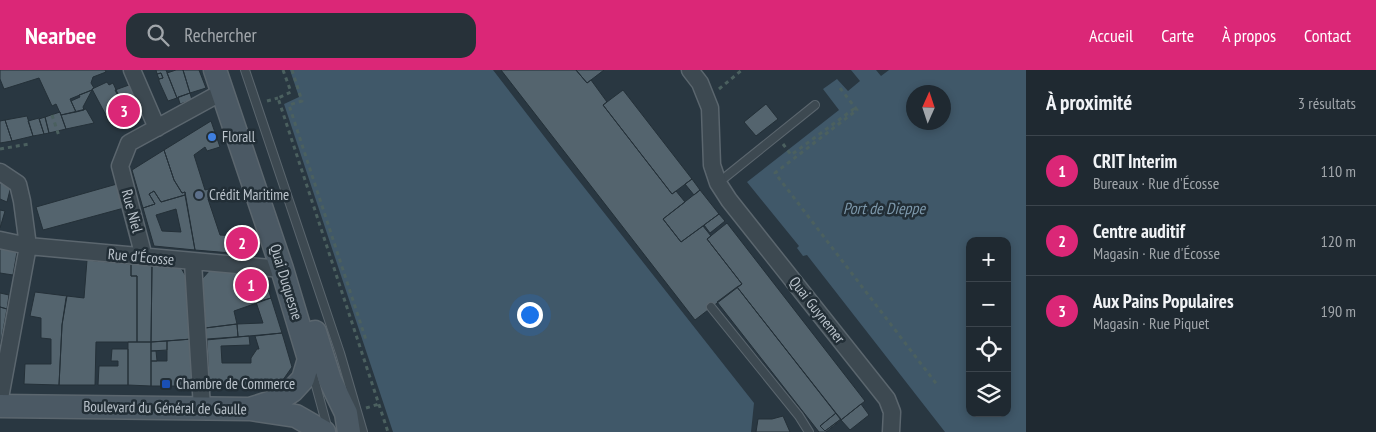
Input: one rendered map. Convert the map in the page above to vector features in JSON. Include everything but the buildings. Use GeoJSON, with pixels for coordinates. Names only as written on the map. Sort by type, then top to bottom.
{"type":"FeatureCollection","features":[{"type":"Feature","properties":{"kind":"main road","name":"Quai Duquesne"},"geometry":{"type":"LineString","coordinates":[[216,70],[282,269],[309,359]]}},
{"type":"Feature","properties":{"kind":"main road","name":"Quai Duquesne"},"geometry":{"type":"LineString","coordinates":[[228,70],[298,277],[330,380],[346,413],[349,432]]}},
{"type":"Feature","properties":{"kind":"main road"},"geometry":{"type":"LineString","coordinates":[[250,409],[278,400],[292,391],[303,379],[309,359]]}},
{"type":"Feature","properties":{"kind":"main road","name":"Boulevard du Général de Gaulle"},"geometry":{"type":"LineString","coordinates":[[0,406],[250,409],[296,416],[324,432]]}},
{"type":"Feature","properties":{"kind":"street"},"geometry":{"type":"LineString","coordinates":[[132,70],[157,128],[222,92]]}},
{"type":"Feature","properties":{"kind":"street","name":"Quai Guynemer"},"geometry":{"type":"LineString","coordinates":[[690,70],[700,83],[710,108],[712,165],[718,183],[729,200],[887,399],[892,412],[892,429]]}},
{"type":"Feature","properties":{"kind":"street","name":"Rue Niel"},"geometry":{"type":"LineString","coordinates":[[144,257],[120,166],[129,143],[157,128]]}},
{"type":"Feature","properties":{"kind":"street"},"geometry":{"type":"LineString","coordinates":[[0,172],[18,184],[28,246],[0,398]]}},
{"type":"Feature","properties":{"kind":"street","name":"Rue d'Écosse"},"geometry":{"type":"LineString","coordinates":[[0,240],[28,246],[282,269]]}},
{"type":"Feature","properties":{"kind":"street"},"geometry":{"type":"LineString","coordinates":[[193,262],[202,408]]}},
{"type":"Feature","properties":{"kind":"lane"},"geometry":{"type":"LineString","coordinates":[[245,70],[340,353],[364,432]]}},
{"type":"Feature","properties":{"kind":"lane"},"geometry":{"type":"LineString","coordinates":[[718,183],[815,105]]}},
{"type":"Feature","properties":{"kind":"lane"},"geometry":{"type":"LineString","coordinates":[[711,307],[799,416],[809,432]]}},
{"type":"Feature","properties":{"kind":"lane"},"geometry":{"type":"LineString","coordinates":[[309,359],[328,432]]}},
{"type":"Feature","properties":{"kind":"path"},"geometry":{"type":"LineString","coordinates":[[283,70],[290,92],[278,98],[388,432]]}},
{"type":"Feature","properties":{"kind":"path"},"geometry":{"type":"LineString","coordinates":[[292,70],[302,101],[289,105],[366,340]]}},
{"type":"Feature","properties":{"kind":"path"},"geometry":{"type":"LineString","coordinates":[[706,98],[742,70]]}},
{"type":"Feature","properties":{"kind":"path"},"geometry":{"type":"LineString","coordinates":[[840,88],[857,110],[774,173],[938,386]]}},
{"type":"Feature","properties":{"kind":"path"},"geometry":{"type":"LineString","coordinates":[[786,148],[791,155],[855,108]]}},
{"type":"Feature","properties":{"kind":"path"},"geometry":{"type":"LineString","coordinates":[[52,115],[59,136]]}},
{"type":"Feature","properties":{"kind":"path"},"geometry":{"type":"LineString","coordinates":[[0,149],[30,144]]}},
{"type":"Feature","properties":{"kind":"water"},"geometry":{"type":"Polygon","coordinates":[[[290,70],[493,70],[754,403],[751,432],[393,432],[284,104],[299,97],[290,70]]]}},
{"type":"Feature","properties":{"kind":"water","name":"Port de Dieppe"},"geometry":{"type":"Polygon","coordinates":[[[851,70],[876,70],[881,76],[889,70],[1026,70],[1026,432],[945,432],[807,255],[803,256],[797,248],[799,246],[747,182],[839,110],[823,89],[837,79],[848,91],[860,81],[851,70]]]}},
{"type":"Feature","properties":{"kind":"place","name":"Aux Pains Populaires"},"geometry":{"type":"Point","coordinates":[124,111]}},
{"type":"Feature","properties":{"kind":"place","name":"Florall"},"geometry":{"type":"Point","coordinates":[212,137]}},
{"type":"Feature","properties":{"kind":"place","name":"Crédit Maritime"},"geometry":{"type":"Point","coordinates":[199,195]}},
{"type":"Feature","properties":{"kind":"place","name":"Centre auditif"},"geometry":{"type":"Point","coordinates":[242,243]}},
{"type":"Feature","properties":{"kind":"place","name":"CRIT Interim"},"geometry":{"type":"Point","coordinates":[251,285]}},
{"type":"Feature","properties":{"kind":"place","name":"Chambre de Commerce"},"geometry":{"type":"Point","coordinates":[166,384]}}]}
